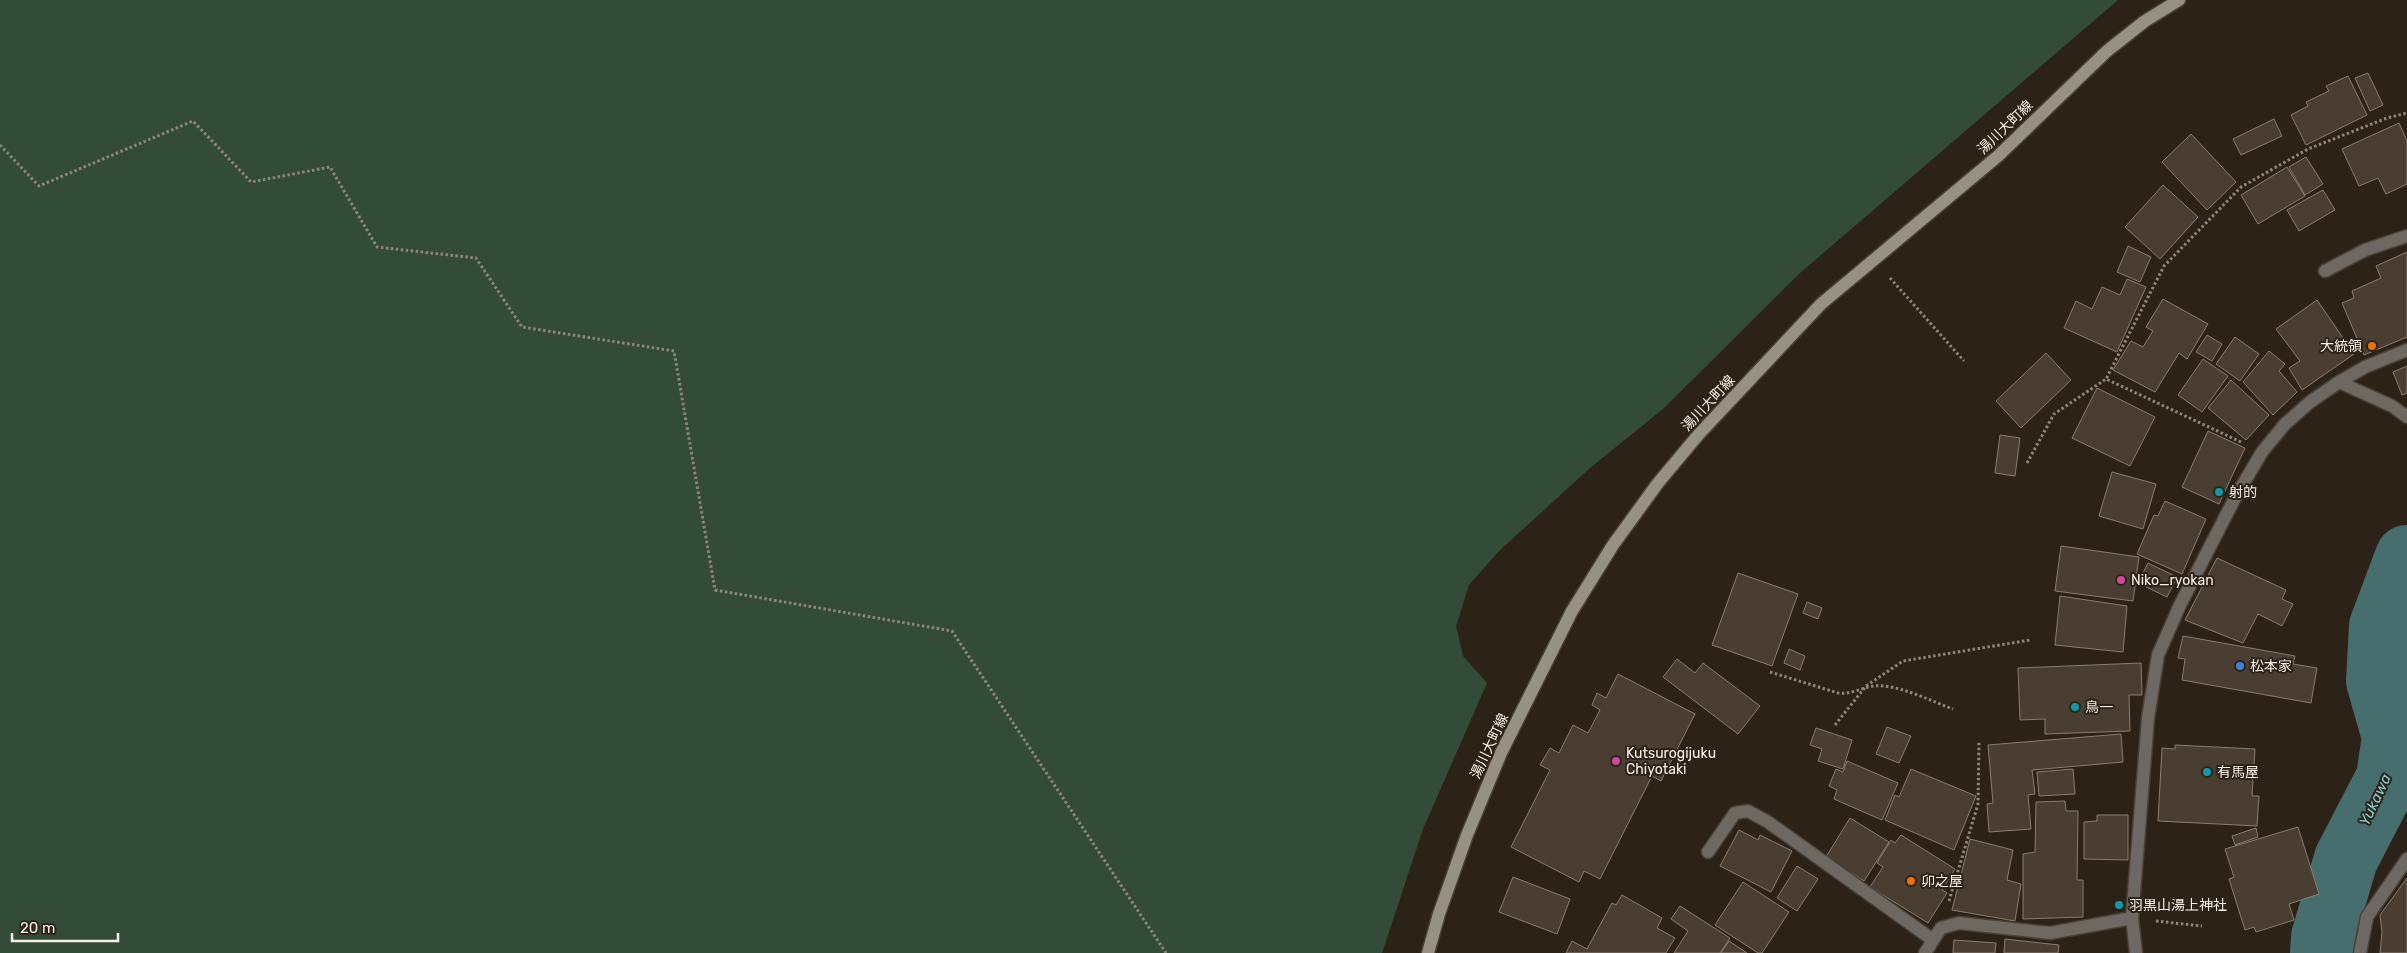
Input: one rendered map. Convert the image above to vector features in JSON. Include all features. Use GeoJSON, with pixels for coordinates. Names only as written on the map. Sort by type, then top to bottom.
{"type":"FeatureCollection","features":[{"type":"Feature","properties":{"kind":"main road","name":"湯川大町線"},"geometry":{"type":"LineString","coordinates":[[1428,953],[1466,836],[1501,753],[1572,611],[1613,545],[1658,483],[1698,434],[1821,304],[1998,156],[2107,51],[2145,21],[2179,0]]}},
{"type":"Feature","properties":{"kind":"street"},"geometry":{"type":"LineString","coordinates":[[2325,271],[2365,250],[2407,236]]}},
{"type":"Feature","properties":{"kind":"street"},"geometry":{"type":"LineString","coordinates":[[2136,953],[2132,918],[2148,718],[2158,655],[2180,605],[2236,496],[2262,452],[2285,424],[2310,402],[2339,382],[2365,367],[2407,350]]}},
{"type":"Feature","properties":{"kind":"street"},"geometry":{"type":"LineString","coordinates":[[2339,382],[2392,406],[2407,417]]}},
{"type":"Feature","properties":{"kind":"street"},"geometry":{"type":"LineString","coordinates":[[1708,852],[1735,813],[1748,811],[1768,822],[1933,940]]}},
{"type":"Feature","properties":{"kind":"street"},"geometry":{"type":"LineString","coordinates":[[2360,953],[2367,917],[2407,859]]}},
{"type":"Feature","properties":{"kind":"street"},"geometry":{"type":"LineString","coordinates":[[1924,953],[1941,928],[1958,922],[2050,933],[2132,918]]}},
{"type":"Feature","properties":{"kind":"path"},"geometry":{"type":"LineString","coordinates":[[2027,463],[2054,414],[2106,379],[2164,266],[2241,187],[2308,149],[2387,118],[2407,113]]}},
{"type":"Feature","properties":{"kind":"path"},"geometry":{"type":"LineString","coordinates":[[0,144],[39,186],[194,121],[251,182],[330,168],[377,247],[476,258],[522,327],[674,350],[715,590],[952,631],[1166,953]]}},
{"type":"Feature","properties":{"kind":"path"},"geometry":{"type":"LineString","coordinates":[[1889,277],[1964,361]]}},
{"type":"Feature","properties":{"kind":"path"},"geometry":{"type":"LineString","coordinates":[[2106,379],[2262,452]]}},
{"type":"Feature","properties":{"kind":"path"},"geometry":{"type":"LineString","coordinates":[[1770,672],[1838,693],[1849,694],[1866,686],[1903,661],[2030,640]]}},
{"type":"Feature","properties":{"kind":"path"},"geometry":{"type":"LineString","coordinates":[[1866,686],[1884,686],[1953,709]]}},
{"type":"Feature","properties":{"kind":"path"},"geometry":{"type":"LineString","coordinates":[[1835,725],[1866,686]]}},
{"type":"Feature","properties":{"kind":"path"},"geometry":{"type":"LineString","coordinates":[[1941,928],[1978,804],[1979,741]]}},
{"type":"Feature","properties":{"kind":"path"},"geometry":{"type":"LineString","coordinates":[[2132,918],[2202,926]]}},
{"type":"Feature","properties":{"kind":"green space"},"geometry":{"type":"Polygon","coordinates":[[[0,0],[2118,0],[1800,273],[1663,409],[1590,468],[1499,551],[1469,585],[1456,626],[1463,656],[1487,683],[1423,829],[1382,953],[0,953],[0,0]]]}},
{"type":"Feature","properties":{"kind":"building"},"geometry":{"type":"Polygon","coordinates":[[[2368,73],[2383,105],[2370,111],[2355,78],[2368,73]]]}},
{"type":"Feature","properties":{"kind":"building"},"geometry":{"type":"Polygon","coordinates":[[[2348,76],[2367,115],[2306,145],[2291,115],[2308,106],[2306,102],[2329,91],[2326,86],[2348,76]]]}},
{"type":"Feature","properties":{"kind":"building"},"geometry":{"type":"Polygon","coordinates":[[[2274,119],[2282,136],[2241,155],[2233,139],[2274,119]]]}},
{"type":"Feature","properties":{"kind":"building"},"geometry":{"type":"Polygon","coordinates":[[[2399,123],[2407,141],[2407,184],[2386,194],[2378,178],[2359,186],[2342,149],[2399,123]]]}},
{"type":"Feature","properties":{"kind":"building"},"geometry":{"type":"Polygon","coordinates":[[[2191,134],[2236,182],[2207,210],[2162,162],[2191,134]]]}},
{"type":"Feature","properties":{"kind":"building"},"geometry":{"type":"Polygon","coordinates":[[[2306,157],[2323,184],[2305,195],[2289,167],[2306,157]]]}},
{"type":"Feature","properties":{"kind":"building"},"geometry":{"type":"Polygon","coordinates":[[[2287,167],[2305,196],[2258,224],[2241,195],[2287,167]]]}},
{"type":"Feature","properties":{"kind":"building"},"geometry":{"type":"Polygon","coordinates":[[[2163,185],[2198,217],[2160,259],[2125,227],[2163,185]]]}},
{"type":"Feature","properties":{"kind":"building"},"geometry":{"type":"Polygon","coordinates":[[[2323,190],[2335,210],[2299,231],[2287,210],[2323,190]]]}},
{"type":"Feature","properties":{"kind":"building"},"geometry":{"type":"Polygon","coordinates":[[[2128,246],[2151,257],[2140,282],[2117,272],[2128,246]]]}},
{"type":"Feature","properties":{"kind":"building"},"geometry":{"type":"Polygon","coordinates":[[[2407,252],[2407,337],[2364,355],[2342,303],[2354,298],[2352,291],[2381,278],[2376,266],[2407,252]]]}},
{"type":"Feature","properties":{"kind":"building"},"geometry":{"type":"Polygon","coordinates":[[[2127,279],[2146,287],[2117,352],[2064,328],[2076,301],[2092,309],[2102,287],[2120,295],[2127,279]]]}},
{"type":"Feature","properties":{"kind":"building"},"geometry":{"type":"Polygon","coordinates":[[[2163,299],[2208,324],[2187,359],[2179,353],[2155,392],[2113,370],[2131,341],[2143,347],[2153,331],[2146,327],[2163,299]]]}},
{"type":"Feature","properties":{"kind":"building"},"geometry":{"type":"Polygon","coordinates":[[[2317,300],[2354,354],[2302,390],[2289,368],[2300,361],[2276,329],[2317,300]]]}},
{"type":"Feature","properties":{"kind":"building"},"geometry":{"type":"Polygon","coordinates":[[[2207,335],[2222,344],[2212,361],[2196,352],[2207,335]]]}},
{"type":"Feature","properties":{"kind":"building"},"geometry":{"type":"Polygon","coordinates":[[[2235,337],[2259,354],[2240,381],[2216,364],[2235,337]]]}},
{"type":"Feature","properties":{"kind":"building"},"geometry":{"type":"Polygon","coordinates":[[[2269,351],[2285,364],[2279,371],[2297,392],[2273,415],[2243,382],[2269,351]]]}},
{"type":"Feature","properties":{"kind":"building"},"geometry":{"type":"Polygon","coordinates":[[[2046,353],[2071,380],[2021,428],[1996,401],[2046,353]]]}},
{"type":"Feature","properties":{"kind":"building"},"geometry":{"type":"Polygon","coordinates":[[[2203,359],[2228,376],[2202,412],[2178,395],[2203,359]]]}},
{"type":"Feature","properties":{"kind":"building"},"geometry":{"type":"Polygon","coordinates":[[[2407,366],[2407,393],[2402,395],[2393,372],[2407,366]]]}},
{"type":"Feature","properties":{"kind":"building"},"geometry":{"type":"Polygon","coordinates":[[[2231,380],[2269,415],[2246,440],[2208,408],[2231,380]]]}},
{"type":"Feature","properties":{"kind":"building"},"geometry":{"type":"Polygon","coordinates":[[[2097,388],[2155,417],[2130,466],[2072,438],[2097,388]]]}},
{"type":"Feature","properties":{"kind":"building"},"geometry":{"type":"Polygon","coordinates":[[[2208,431],[2245,448],[2219,504],[2182,487],[2208,431]]]}},
{"type":"Feature","properties":{"kind":"building"},"geometry":{"type":"Polygon","coordinates":[[[2000,435],[2020,438],[2015,476],[1995,473],[2000,435]]]}},
{"type":"Feature","properties":{"kind":"building"},"geometry":{"type":"Polygon","coordinates":[[[2112,472],[2156,484],[2143,529],[2099,516],[2112,472]]]}},
{"type":"Feature","properties":{"kind":"building"},"geometry":{"type":"Polygon","coordinates":[[[2165,501],[2206,519],[2182,574],[2137,554],[2154,515],[2158,516],[2165,501]]]}},
{"type":"Feature","properties":{"kind":"building"},"geometry":{"type":"Polygon","coordinates":[[[2061,546],[2139,557],[2133,601],[2055,591],[2061,546]]]}},
{"type":"Feature","properties":{"kind":"building"},"geometry":{"type":"Polygon","coordinates":[[[2217,558],[2286,590],[2282,599],[2293,604],[2282,626],[2258,614],[2243,643],[2185,620],[2217,558]]]}},
{"type":"Feature","properties":{"kind":"building"},"geometry":{"type":"Polygon","coordinates":[[[2148,563],[2177,577],[2167,597],[2138,583],[2148,563]]]}},
{"type":"Feature","properties":{"kind":"building"},"geometry":{"type":"Polygon","coordinates":[[[1738,573],[1798,594],[1772,666],[1712,645],[1738,573]]]}},
{"type":"Feature","properties":{"kind":"building"},"geometry":{"type":"Polygon","coordinates":[[[2060,596],[2127,606],[2123,652],[2055,645],[2060,596]]]}},
{"type":"Feature","properties":{"kind":"building"},"geometry":{"type":"Polygon","coordinates":[[[1807,602],[1822,608],[1818,619],[1803,613],[1807,602]]]}},
{"type":"Feature","properties":{"kind":"building"},"geometry":{"type":"Polygon","coordinates":[[[2183,636],[2295,656],[2293,664],[2317,668],[2311,703],[2182,680],[2185,659],[2178,658],[2183,636]]]}},
{"type":"Feature","properties":{"kind":"building"},"geometry":{"type":"Polygon","coordinates":[[[1789,649],[1805,656],[1800,670],[1784,663],[1789,649]]]}},
{"type":"Feature","properties":{"kind":"building"},"geometry":{"type":"Polygon","coordinates":[[[1677,659],[1695,673],[1703,663],[1760,706],[1738,734],[1663,677],[1677,659]]]}},
{"type":"Feature","properties":{"kind":"building","name":"鳥一"},"geometry":{"type":"Polygon","coordinates":[[[2141,663],[2142,695],[2129,695],[2130,731],[2045,734],[2045,719],[2020,720],[2018,668],[2141,663]]]}},
{"type":"Feature","properties":{"kind":"building"},"geometry":{"type":"Polygon","coordinates":[[[1618,674],[1695,714],[1661,781],[1652,776],[1600,879],[1584,871],[1579,882],[1511,847],[1550,770],[1540,765],[1550,748],[1559,753],[1573,725],[1588,733],[1600,710],[1592,705],[1597,693],[1606,698],[1618,674]]]}},
{"type":"Feature","properties":{"kind":"building"},"geometry":{"type":"Polygon","coordinates":[[[1887,727],[1911,736],[1899,763],[1876,754],[1887,727]]]}},
{"type":"Feature","properties":{"kind":"building"},"geometry":{"type":"Polygon","coordinates":[[[1816,728],[1852,740],[1843,769],[1818,761],[1822,749],[1810,745],[1816,728]]]}},
{"type":"Feature","properties":{"kind":"building"},"geometry":{"type":"Polygon","coordinates":[[[2121,734],[2123,762],[2032,770],[2035,794],[2028,795],[2031,829],[1989,832],[1987,804],[1993,803],[1988,745],[2121,734]]]}},
{"type":"Feature","properties":{"kind":"building","name":"有馬屋"},"geometry":{"type":"Polygon","coordinates":[[[2175,745],[2255,749],[2252,796],[2259,796],[2257,826],[2158,821],[2162,748],[2175,749],[2175,745]]]}},
{"type":"Feature","properties":{"kind":"building"},"geometry":{"type":"Polygon","coordinates":[[[1847,761],[1898,783],[1882,820],[1834,799],[1837,790],[1829,786],[1836,769],[1843,772],[1847,761]]]}},
{"type":"Feature","properties":{"kind":"building"},"geometry":{"type":"Polygon","coordinates":[[[1911,769],[1976,796],[1954,850],[1885,820],[1895,795],[1899,797],[1911,769]]]}},
{"type":"Feature","properties":{"kind":"building"},"geometry":{"type":"Polygon","coordinates":[[[2073,769],[2075,794],[2039,796],[2037,772],[2073,769]]]}},
{"type":"Feature","properties":{"kind":"building"},"geometry":{"type":"Polygon","coordinates":[[[2065,801],[2066,811],[2078,811],[2077,880],[2083,880],[2083,917],[2023,919],[2023,854],[2035,852],[2036,802],[2065,801]]]}},
{"type":"Feature","properties":{"kind":"building"},"geometry":{"type":"Polygon","coordinates":[[[2097,815],[2128,815],[2128,860],[2084,859],[2084,822],[2097,821],[2097,815]]]}},
{"type":"Feature","properties":{"kind":"building"},"geometry":{"type":"Polygon","coordinates":[[[1850,818],[1889,842],[1864,881],[1826,857],[1850,818]]]}},
{"type":"Feature","properties":{"kind":"building"},"geometry":{"type":"Polygon","coordinates":[[[2298,827],[2319,894],[2289,904],[2294,920],[2256,932],[2254,927],[2245,930],[2229,879],[2234,877],[2225,849],[2298,827]]]}},
{"type":"Feature","properties":{"kind":"building"},"geometry":{"type":"Polygon","coordinates":[[[2256,828],[2258,837],[2235,845],[2232,836],[2256,828]]]}},
{"type":"Feature","properties":{"kind":"building"},"geometry":{"type":"Polygon","coordinates":[[[1739,830],[1758,840],[1760,835],[1792,851],[1771,892],[1720,866],[1739,830]]]}},
{"type":"Feature","properties":{"kind":"building"},"geometry":{"type":"Polygon","coordinates":[[[1901,835],[1955,869],[1942,890],[1947,893],[1928,923],[1870,887],[1883,867],[1877,863],[1891,840],[1895,843],[1901,835]]]}},
{"type":"Feature","properties":{"kind":"building"},"geometry":{"type":"Polygon","coordinates":[[[1970,839],[2013,850],[2007,880],[2021,884],[2015,921],[1952,910],[1970,839]]]}},
{"type":"Feature","properties":{"kind":"building"},"geometry":{"type":"Polygon","coordinates":[[[1797,866],[1818,879],[1797,911],[1777,898],[1797,866]]]}},
{"type":"Feature","properties":{"kind":"building"},"geometry":{"type":"Polygon","coordinates":[[[1513,877],[1570,899],[1557,934],[1499,912],[1513,877]]]}},
{"type":"Feature","properties":{"kind":"building"},"geometry":{"type":"Polygon","coordinates":[[[2407,878],[2407,953],[2380,953],[2382,932],[2380,915],[2407,878]]]}},
{"type":"Feature","properties":{"kind":"building"},"geometry":{"type":"Polygon","coordinates":[[[1743,882],[1789,912],[1762,953],[1758,953],[1715,925],[1743,882]]]}},
{"type":"Feature","properties":{"kind":"building"},"geometry":{"type":"Polygon","coordinates":[[[1622,895],[1662,918],[1657,928],[1675,938],[1666,953],[1566,953],[1572,941],[1587,949],[1612,903],[1616,905],[1622,895]]]}},
{"type":"Feature","properties":{"kind":"building"},"geometry":{"type":"Polygon","coordinates":[[[1680,906],[1730,938],[1720,953],[1674,953],[1688,931],[1671,919],[1680,906]]]}},
{"type":"Feature","properties":{"kind":"building"},"geometry":{"type":"Polygon","coordinates":[[[2005,939],[2059,945],[2058,953],[2004,953],[2005,939]]]}},
{"type":"Feature","properties":{"kind":"building"},"geometry":{"type":"Polygon","coordinates":[[[1954,940],[1996,943],[1995,953],[1953,953],[1954,940]]]}},
{"type":"Feature","properties":{"kind":"building"},"geometry":{"type":"Polygon","coordinates":[[[1729,941],[1747,953],[1721,953],[1729,941]]]}},
{"type":"Feature","properties":{"kind":"waterway","name":"Yukawa"},"geometry":{"type":"LineString","coordinates":[[2322,953],[2323,937],[2346,859],[2388,778],[2394,737],[2378,681],[2381,626],[2407,557]]}},
{"type":"Feature","properties":{"kind":"place","name":"大統領"},"geometry":{"type":"Point","coordinates":[2372,346]}},
{"type":"Feature","properties":{"kind":"place","name":"射的"},"geometry":{"type":"Point","coordinates":[2219,492]}},
{"type":"Feature","properties":{"kind":"place","name":"Niko_ryokan"},"geometry":{"type":"Point","coordinates":[2121,580]}},
{"type":"Feature","properties":{"kind":"place","name":"松本家"},"geometry":{"type":"Point","coordinates":[2240,666]}},
{"type":"Feature","properties":{"kind":"place","name":"鳥一"},"geometry":{"type":"Point","coordinates":[2075,707]}},
{"type":"Feature","properties":{"kind":"place","name":"Kutsurogijuku Chiyotaki"},"geometry":{"type":"Point","coordinates":[1616,761]}},
{"type":"Feature","properties":{"kind":"place","name":"有馬屋"},"geometry":{"type":"Point","coordinates":[2207,772]}},
{"type":"Feature","properties":{"kind":"place","name":"卯之屋"},"geometry":{"type":"Point","coordinates":[1911,881]}},
{"type":"Feature","properties":{"kind":"place","name":"羽黒山湯上神社"},"geometry":{"type":"Point","coordinates":[2119,905]}}]}
